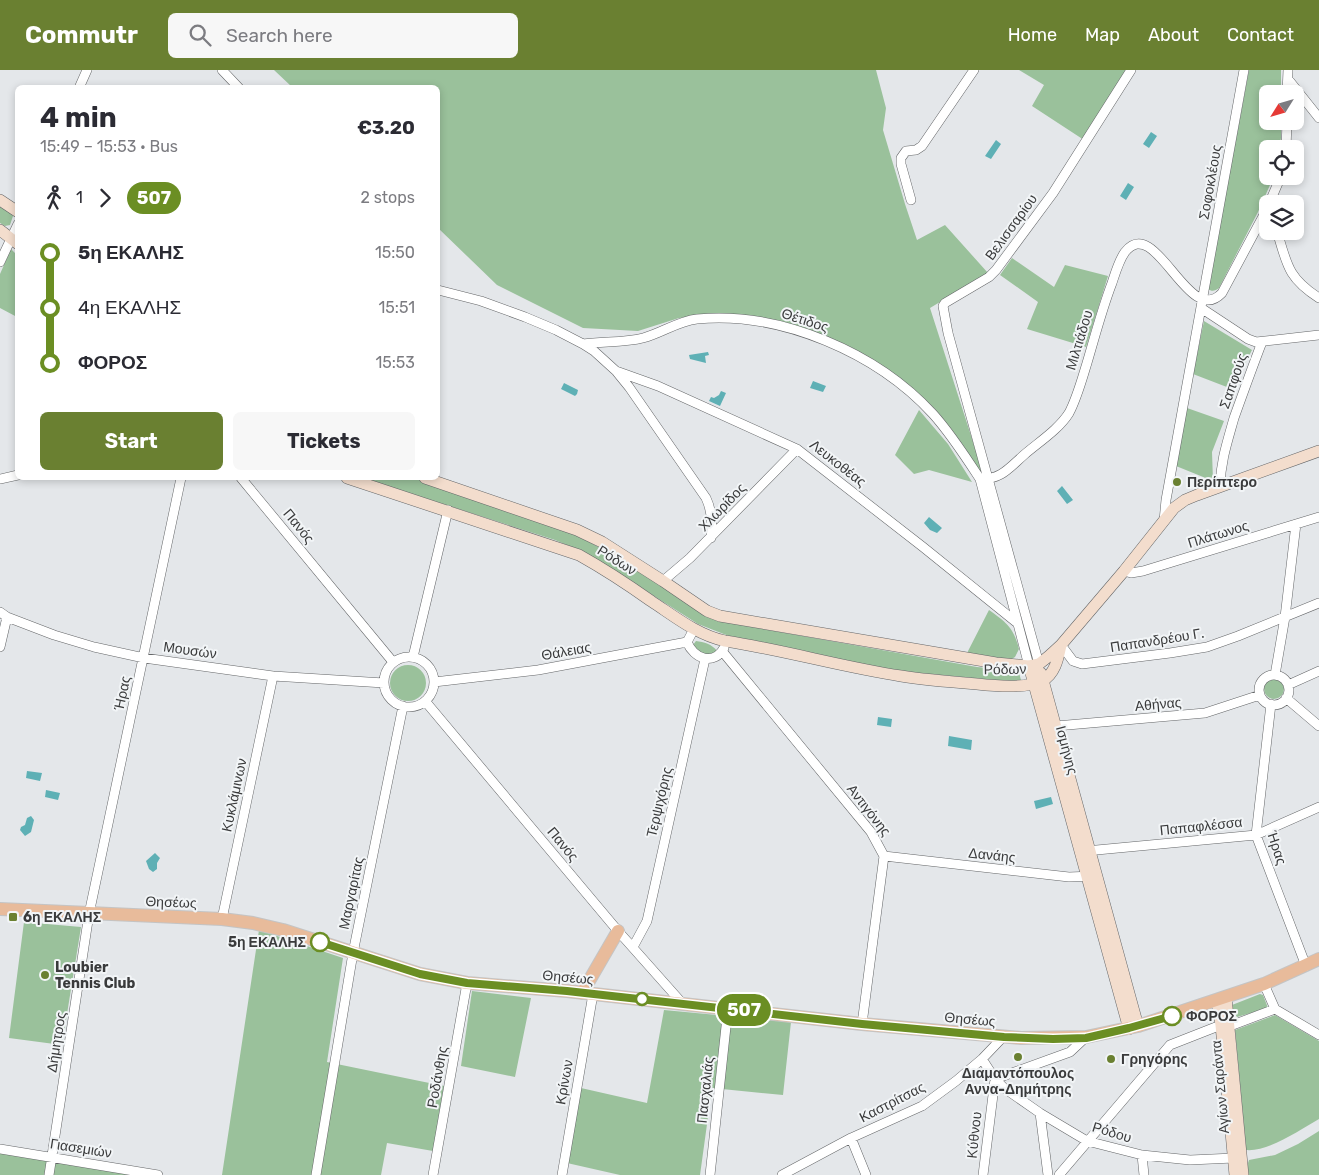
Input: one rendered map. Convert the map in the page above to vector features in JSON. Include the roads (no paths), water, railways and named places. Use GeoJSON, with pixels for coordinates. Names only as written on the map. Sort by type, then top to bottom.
{"type":"FeatureCollection","features":[{"type":"Feature","properties":{"kind":"main road","name":"Θησέως"},"geometry":{"type":"LineString","coordinates":[[0,909],[222,919],[253,923],[283,930],[420,974],[467,983],[682,1003],[862,1024],[1004,1037],[1053,1039],[1086,1038],[1134,1027],[1264,984],[1319,959]]}},
{"type":"Feature","properties":{"kind":"main road"},"geometry":{"type":"LineString","coordinates":[[587,994],[618,931]]}},
{"type":"Feature","properties":{"kind":"street"},"geometry":{"type":"LineString","coordinates":[[80,85],[87,70]]}},
{"type":"Feature","properties":{"kind":"street"},"geometry":{"type":"LineString","coordinates":[[222,70],[236,85]]}},
{"type":"Feature","properties":{"kind":"street"},"geometry":{"type":"LineString","coordinates":[[911,200],[901,158],[906,151],[916,150],[922,146],[974,70]]}},
{"type":"Feature","properties":{"kind":"street","name":"Βελισσαρίου"},"geometry":{"type":"LineString","coordinates":[[985,479],[948,334],[943,306],[989,277],[996,270],[1053,192],[1131,70]]}},
{"type":"Feature","properties":{"kind":"street","name":"Σοφοκλέους"},"geometry":{"type":"LineString","coordinates":[[1164,521],[1166,500],[1244,70]]}},
{"type":"Feature","properties":{"kind":"street"},"geometry":{"type":"LineString","coordinates":[[1288,74],[1319,118]]}},
{"type":"Feature","properties":{"kind":"street"},"geometry":{"type":"LineString","coordinates":[[0,200],[15,210]]}},
{"type":"Feature","properties":{"kind":"street"},"geometry":{"type":"LineString","coordinates":[[1202,303],[1218,298],[1222,293],[1259,222]]}},
{"type":"Feature","properties":{"kind":"street"},"geometry":{"type":"LineString","coordinates":[[0,230],[14,241],[0,262]]}},
{"type":"Feature","properties":{"kind":"street"},"geometry":{"type":"LineString","coordinates":[[1279,240],[1283,257],[1290,270],[1302,286],[1319,298]]}},
{"type":"Feature","properties":{"kind":"street","name":"Μιλτιάδου"},"geometry":{"type":"LineString","coordinates":[[985,479],[998,476],[1009,468],[1062,422],[1070,411],[1082,380],[1105,303],[1126,251],[1138,243],[1149,246],[1202,303],[1248,339],[1262,342]]}},
{"type":"Feature","properties":{"kind":"street"},"geometry":{"type":"LineString","coordinates":[[440,291],[480,301],[556,330],[583,344],[616,371],[706,498],[712,513],[711,538]]}},
{"type":"Feature","properties":{"kind":"street","name":"Θέτιδος"},"geometry":{"type":"LineString","coordinates":[[583,344],[636,339],[687,321],[714,318],[749,320],[795,330],[857,356],[903,386],[945,427],[972,468],[985,479]]}},
{"type":"Feature","properties":{"kind":"street","name":"Σαπφούς"},"geometry":{"type":"LineString","coordinates":[[1220,486],[1221,466],[1226,442],[1244,387],[1262,342],[1319,335]]}},
{"type":"Feature","properties":{"kind":"street","name":"Λευκοθέας"},"geometry":{"type":"LineString","coordinates":[[616,371],[658,386],[797,449],[1016,622]]}},
{"type":"Feature","properties":{"kind":"street","name":"Χλωρίδος"},"geometry":{"type":"LineString","coordinates":[[663,581],[711,538],[797,449]]}},
{"type":"Feature","properties":{"kind":"street"},"geometry":{"type":"LineString","coordinates":[[1061,645],[1124,571],[1174,508],[1185,500],[1220,486],[1319,451]]}},
{"type":"Feature","properties":{"kind":"street"},"geometry":{"type":"LineString","coordinates":[[0,479],[15,476]]}},
{"type":"Feature","properties":{"kind":"street","name":"Ισμήνης"},"geometry":{"type":"LineString","coordinates":[[985,479],[1016,622],[1034,665]]}},
{"type":"Feature","properties":{"kind":"street","name":"Ισμήνης"},"geometry":{"type":"LineString","coordinates":[[985,479],[1038,682],[1134,1027]]}},
{"type":"Feature","properties":{"kind":"street","name":"Ήρας"},"geometry":{"type":"LineString","coordinates":[[89,914],[181,480]]}},
{"type":"Feature","properties":{"kind":"street","name":"Πανός"},"geometry":{"type":"LineString","coordinates":[[243,480],[393,662]]}},
{"type":"Feature","properties":{"kind":"street","name":"Ρόδων"},"geometry":{"type":"LineString","coordinates":[[353,480],[579,555],[606,570],[694,629],[716,639],[723,646],[900,676],[987,685],[1038,682],[1052,671],[1057,663],[1061,645]]}},
{"type":"Feature","properties":{"kind":"street","name":"Ρόδων"},"geometry":{"type":"LineString","coordinates":[[431,480],[577,530],[602,542],[707,611],[720,616],[996,663],[1034,665],[1061,645]]}},
{"type":"Feature","properties":{"kind":"street"},"geometry":{"type":"LineString","coordinates":[[413,657],[448,510]]}},
{"type":"Feature","properties":{"kind":"street","name":"Πλάτωνος"},"geometry":{"type":"LineString","coordinates":[[1124,571],[1131,573],[1143,571],[1319,517]]}},
{"type":"Feature","properties":{"kind":"street"},"geometry":{"type":"LineString","coordinates":[[1275,675],[1285,617],[1296,524]]}},
{"type":"Feature","properties":{"kind":"street","name":"Παπανδρέου Γ."},"geometry":{"type":"LineString","coordinates":[[1061,645],[1070,658],[1076,663],[1082,664],[1102,663],[1207,647],[1319,603]]}},
{"type":"Feature","properties":{"kind":"street"},"geometry":{"type":"LineString","coordinates":[[0,647],[3,614]]}},
{"type":"Feature","properties":{"kind":"street","name":"Μουσών"},"geometry":{"type":"LineString","coordinates":[[3,614],[54,635],[94,647],[144,658],[273,676],[384,683]]}},
{"type":"Feature","properties":{"kind":"street"},"geometry":{"type":"LineString","coordinates":[[694,629],[686,642],[696,655],[705,659],[714,658],[723,646]]}},
{"type":"Feature","properties":{"kind":"street","name":"Θάλειας"},"geometry":{"type":"LineString","coordinates":[[434,682],[538,670],[686,642]]}},
{"type":"Feature","properties":{"kind":"street","name":"Αντιγόνης"},"geometry":{"type":"LineString","coordinates":[[723,646],[871,832],[884,856],[862,1024]]}},
{"type":"Feature","properties":{"kind":"street"},"geometry":{"type":"LineString","coordinates":[[413,657],[424,662],[431,671],[434,682],[431,692],[425,701],[411,707],[393,702],[386,694],[384,683],[386,672],[393,662],[402,658],[413,657]]}},
{"type":"Feature","properties":{"kind":"street","name":"Τερψιχόρης"},"geometry":{"type":"LineString","coordinates":[[633,947],[647,921],[705,659]]}},
{"type":"Feature","properties":{"kind":"street"},"geometry":{"type":"LineString","coordinates":[[1288,685],[1319,671]]}},
{"type":"Feature","properties":{"kind":"street"},"geometry":{"type":"LineString","coordinates":[[1275,675],[1283,678],[1288,685],[1286,698],[1279,704],[1271,704],[1262,699],[1259,690],[1262,681],[1270,676],[1275,675]]}},
{"type":"Feature","properties":{"kind":"street","name":"Κυκλάμινων"},"geometry":{"type":"LineString","coordinates":[[222,919],[273,676]]}},
{"type":"Feature","properties":{"kind":"street","name":"Ισμήνης"},"geometry":{"type":"LineString","coordinates":[[1038,682],[1056,726],[1085,851]]}},
{"type":"Feature","properties":{"kind":"street","name":"Αθήνας"},"geometry":{"type":"LineString","coordinates":[[1056,726],[1205,713],[1260,694]]}},
{"type":"Feature","properties":{"kind":"street"},"geometry":{"type":"LineString","coordinates":[[1286,698],[1319,726]]}},
{"type":"Feature","properties":{"kind":"street","name":"Πανός"},"geometry":{"type":"LineString","coordinates":[[425,701],[618,931],[682,1003]]}},
{"type":"Feature","properties":{"kind":"street","name":"Ήρας"},"geometry":{"type":"LineString","coordinates":[[1271,704],[1256,835],[1306,966]]}},
{"type":"Feature","properties":{"kind":"street","name":"Μαργαρίτας"},"geometry":{"type":"LineString","coordinates":[[316,1175],[352,953],[403,706]]}},
{"type":"Feature","properties":{"kind":"street","name":"Παπαφλέσσα"},"geometry":{"type":"LineString","coordinates":[[1085,851],[1256,835],[1319,807]]}},
{"type":"Feature","properties":{"kind":"street","name":"Δανάης"},"geometry":{"type":"LineString","coordinates":[[884,856],[1069,877],[1092,876]]}},
{"type":"Feature","properties":{"kind":"street","name":"Δήμητρος"},"geometry":{"type":"LineString","coordinates":[[49,1175],[89,914]]}},
{"type":"Feature","properties":{"kind":"street","name":"Ροδάνθης"},"geometry":{"type":"LineString","coordinates":[[433,1175],[467,983]]}},
{"type":"Feature","properties":{"kind":"street"},"geometry":{"type":"LineString","coordinates":[[1264,984],[1275,1009],[1319,1035]]}},
{"type":"Feature","properties":{"kind":"street","name":"Κρίνων"},"geometry":{"type":"LineString","coordinates":[[562,1175],[587,994]]}},
{"type":"Feature","properties":{"kind":"street","name":"Αγίων Σαράντα"},"geometry":{"type":"LineString","coordinates":[[1222,998],[1244,1175]]}},
{"type":"Feature","properties":{"kind":"street","name":"Πασχαλιάς"},"geometry":{"type":"LineString","coordinates":[[710,1175],[728,1008]]}},
{"type":"Feature","properties":{"kind":"street"},"geometry":{"type":"LineString","coordinates":[[1059,1175],[1170,1045],[1275,1009]]}},
{"type":"Feature","properties":{"kind":"street","name":"Αγίων Σαράντα"},"geometry":{"type":"LineString","coordinates":[[1226,1026],[1235,1175]]}},
{"type":"Feature","properties":{"kind":"street","name":"Καστρίτσας"},"geometry":{"type":"LineString","coordinates":[[782,1175],[799,1171],[851,1138],[922,1106],[956,1081],[1004,1037]]}},
{"type":"Feature","properties":{"kind":"street"},"geometry":{"type":"LineString","coordinates":[[995,1079],[1070,1052],[1086,1038]]}},
{"type":"Feature","properties":{"kind":"street","name":"Ρόδου"},"geometry":{"type":"LineString","coordinates":[[982,1059],[995,1079],[1004,1088],[1040,1113],[1087,1140],[1142,1155],[1190,1160],[1234,1158]]}},
{"type":"Feature","properties":{"kind":"street","name":"Κύθνου"},"geometry":{"type":"LineString","coordinates":[[983,1175],[995,1079]]}},
{"type":"Feature","properties":{"kind":"street"},"geometry":{"type":"LineString","coordinates":[[1040,1113],[1048,1175]]}},
{"type":"Feature","properties":{"kind":"street"},"geometry":{"type":"LineString","coordinates":[[851,1138],[866,1175]]}},
{"type":"Feature","properties":{"kind":"street","name":"Γιασεμιών"},"geometry":{"type":"LineString","coordinates":[[0,1149],[158,1175]]}},
{"type":"Feature","properties":{"kind":"street"},"geometry":{"type":"LineString","coordinates":[[1142,1155],[1144,1175]]}},
{"type":"Feature","properties":{"kind":"water"},"geometry":{"type":"Polygon","coordinates":[[[1151,132],[1157,136],[1149,148],[1143,144],[1151,132]]]}},
{"type":"Feature","properties":{"kind":"water"},"geometry":{"type":"Polygon","coordinates":[[[996,140],[1001,144],[991,159],[985,156],[996,140]]]}},
{"type":"Feature","properties":{"kind":"water"},"geometry":{"type":"Polygon","coordinates":[[[1128,183],[1134,187],[1126,200],[1120,196],[1128,183]]]}},
{"type":"Feature","properties":{"kind":"water"},"geometry":{"type":"Polygon","coordinates":[[[708,352],[709,355],[705,356],[706,363],[690,359],[689,355],[708,352]]]}},
{"type":"Feature","properties":{"kind":"water"},"geometry":{"type":"Polygon","coordinates":[[[813,381],[826,386],[823,392],[810,388],[813,381]]]}},
{"type":"Feature","properties":{"kind":"water"},"geometry":{"type":"Polygon","coordinates":[[[564,383],[578,390],[575,396],[561,389],[564,383]]]}},
{"type":"Feature","properties":{"kind":"water"},"geometry":{"type":"Polygon","coordinates":[[[721,391],[726,393],[720,406],[709,401],[711,397],[714,398],[719,395],[721,391]]]}},
{"type":"Feature","properties":{"kind":"water"},"geometry":{"type":"Polygon","coordinates":[[[1062,486],[1073,500],[1067,504],[1057,491],[1062,486]]]}},
{"type":"Feature","properties":{"kind":"water"},"geometry":{"type":"Polygon","coordinates":[[[929,517],[942,528],[937,533],[930,530],[924,523],[929,517]]]}},
{"type":"Feature","properties":{"kind":"water"},"geometry":{"type":"Polygon","coordinates":[[[878,717],[892,719],[891,727],[877,725],[878,717]]]}},
{"type":"Feature","properties":{"kind":"water"},"geometry":{"type":"Polygon","coordinates":[[[949,736],[972,740],[971,750],[948,746],[949,736]]]}},
{"type":"Feature","properties":{"kind":"water"},"geometry":{"type":"Polygon","coordinates":[[[27,771],[42,773],[40,781],[26,778],[27,771]]]}},
{"type":"Feature","properties":{"kind":"water"},"geometry":{"type":"Polygon","coordinates":[[[46,790],[60,793],[58,800],[45,797],[46,790]]]}},
{"type":"Feature","properties":{"kind":"water"},"geometry":{"type":"Polygon","coordinates":[[[1051,797],[1053,804],[1036,809],[1034,801],[1051,797]]]}},
{"type":"Feature","properties":{"kind":"water"},"geometry":{"type":"Polygon","coordinates":[[[31,816],[34,820],[31,832],[25,836],[20,830],[25,825],[27,818],[31,816]]]}},
{"type":"Feature","properties":{"kind":"water"},"geometry":{"type":"Polygon","coordinates":[[[155,853],[160,858],[157,863],[157,869],[153,872],[149,869],[146,861],[155,853]]]}},
{"type":"Feature","properties":{"kind":"place","name":"Περίπτερο"},"geometry":{"type":"Point","coordinates":[1177,482]}},
{"type":"Feature","properties":{"kind":"place","name":"6η ΕΚΑΛΗΣ"},"geometry":{"type":"Point","coordinates":[13,917]}},
{"type":"Feature","properties":{"kind":"place","name":"5η ΕΚΑΛΗΣ"},"geometry":{"type":"Point","coordinates":[320,942]}},
{"type":"Feature","properties":{"kind":"place","name":"Loubier Tennis Club"},"geometry":{"type":"Point","coordinates":[45,975]}},
{"type":"Feature","properties":{"kind":"place","name":"ΦΟΡΟΣ"},"geometry":{"type":"Point","coordinates":[1172,1016]}},
{"type":"Feature","properties":{"kind":"place","name":"Διαμαντόπουλος Αννα-Δημήτρης"},"geometry":{"type":"Point","coordinates":[1018,1057]}},
{"type":"Feature","properties":{"kind":"place","name":"Γρηγόρης"},"geometry":{"type":"Point","coordinates":[1111,1059]}}]}
